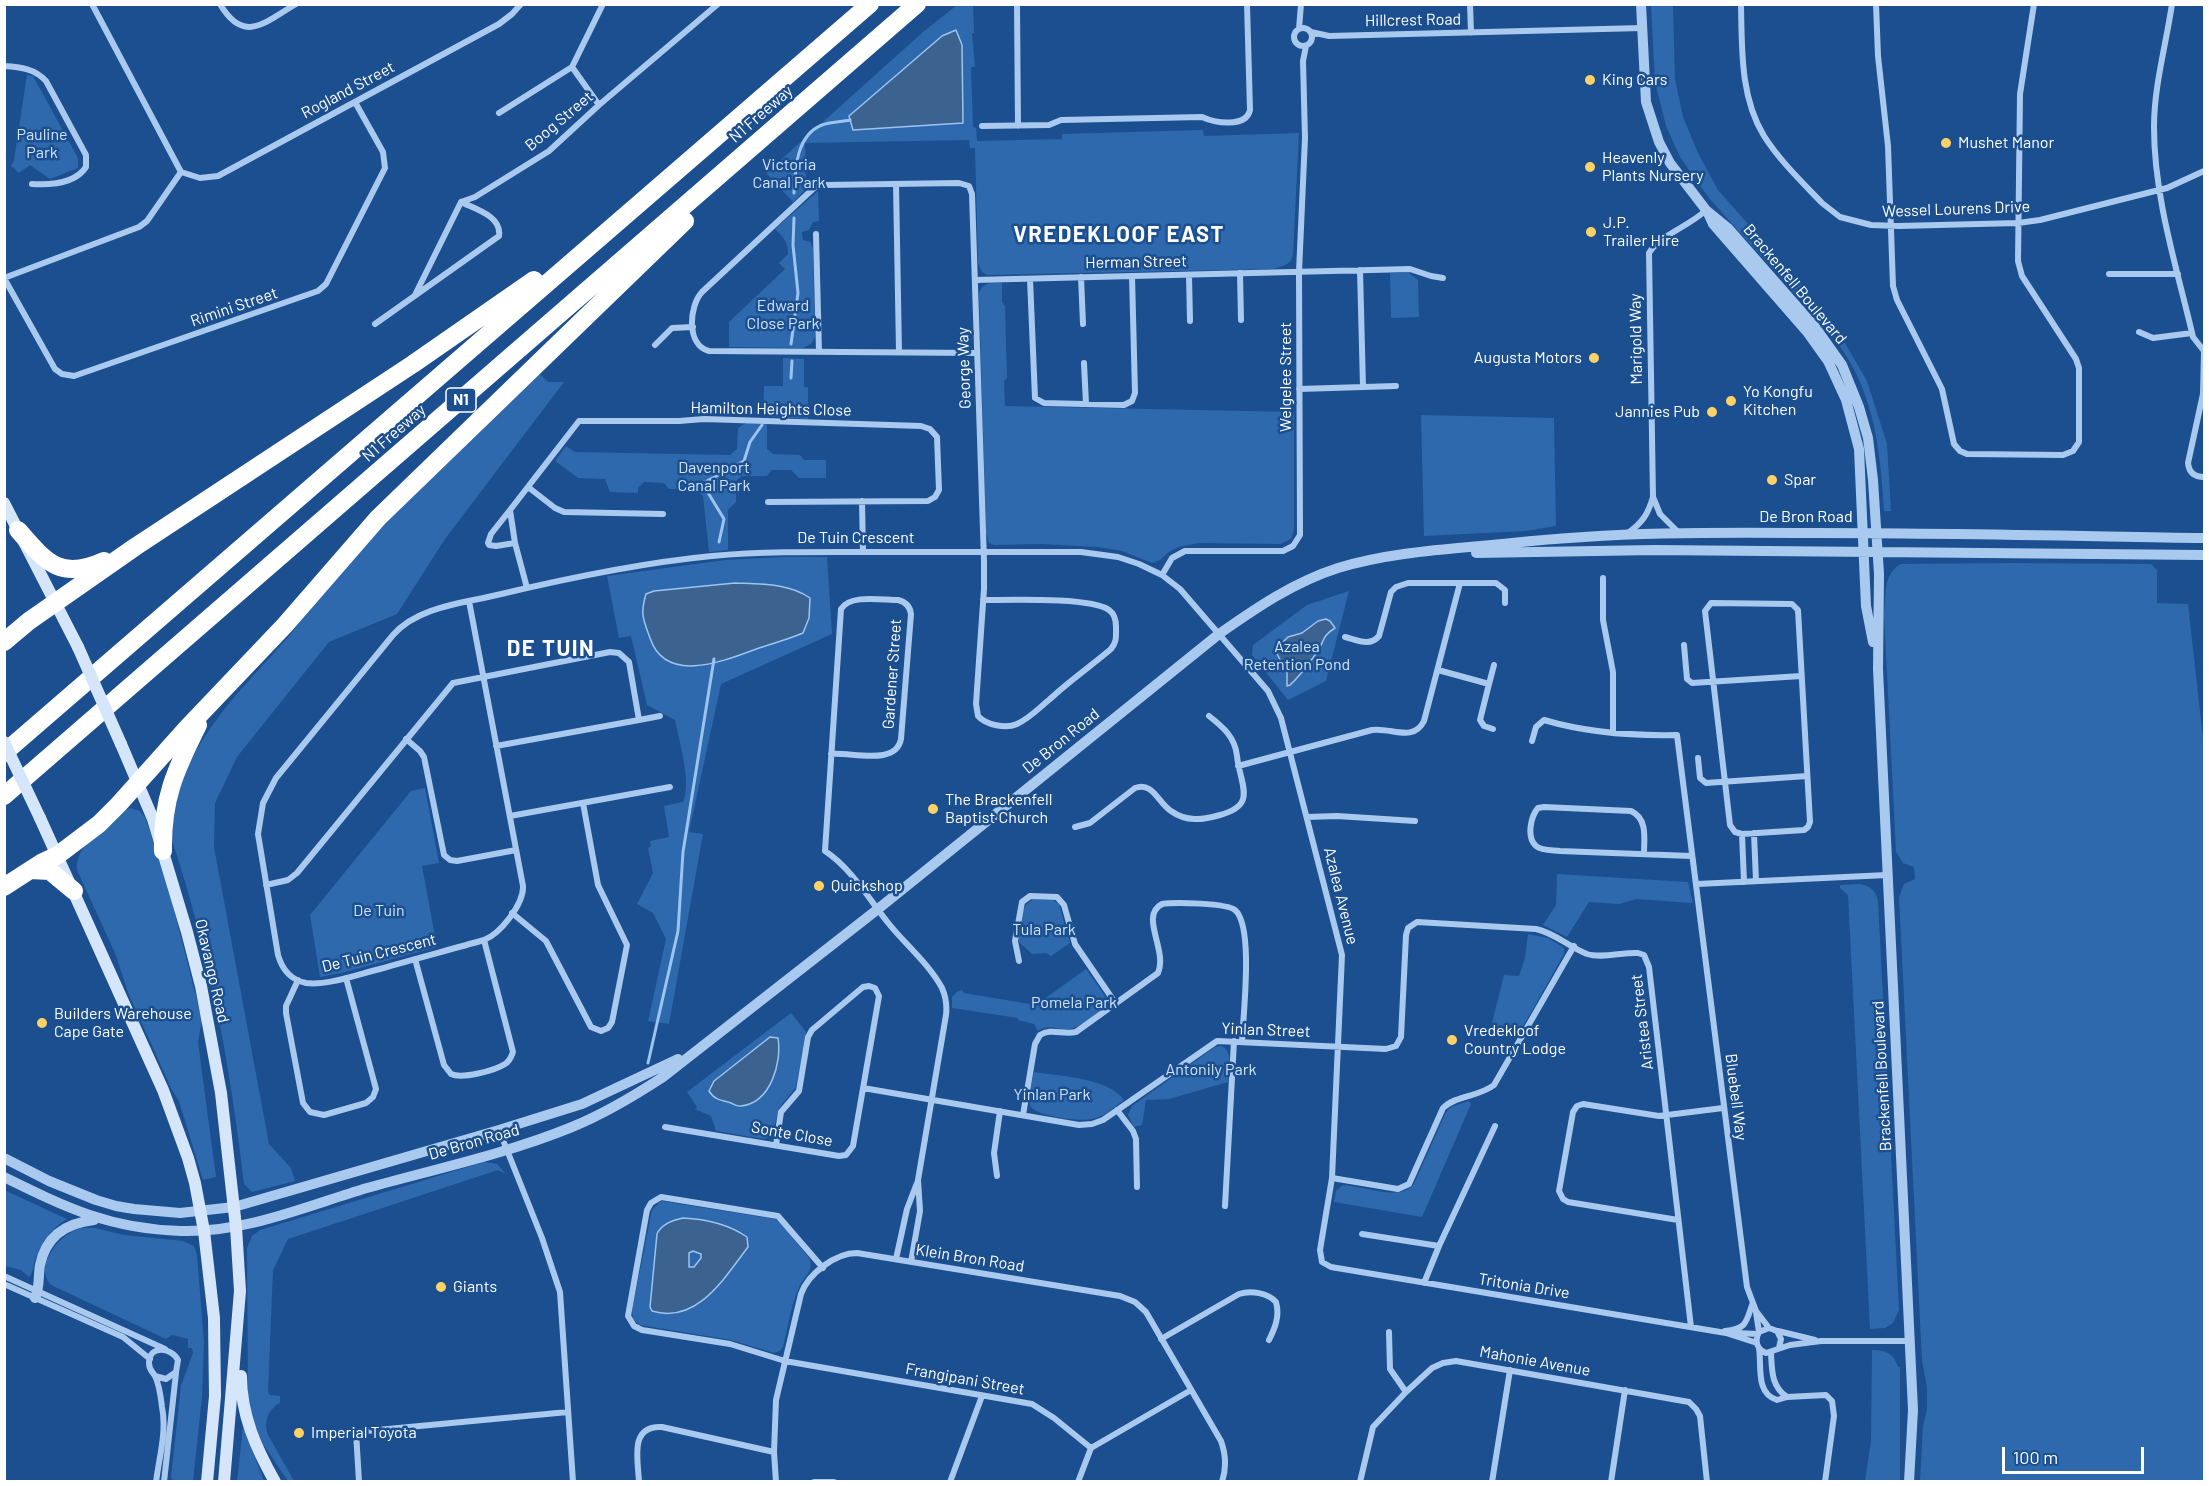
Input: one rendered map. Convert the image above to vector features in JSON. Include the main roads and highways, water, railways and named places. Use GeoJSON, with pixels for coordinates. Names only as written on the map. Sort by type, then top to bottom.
{"type":"FeatureCollection","features":[{"type":"Feature","properties":{"kind":"highway","name":"N1 Freeway"},"geometry":{"type":"LineString","coordinates":[[4,753],[870,4]]}},
{"type":"Feature","properties":{"kind":"highway","name":"N1 Freeway"},"geometry":{"type":"LineString","coordinates":[[4,796],[917,4]]}},
{"type":"Feature","properties":{"kind":"highway"},"geometry":{"type":"LineString","coordinates":[[4,887],[58,855],[99,824],[285,625],[378,518],[724,182],[784,119]]}},
{"type":"Feature","properties":{"kind":"highway"},"geometry":{"type":"LineString","coordinates":[[4,642],[29,621],[135,547],[499,306],[720,134]]}},
{"type":"Feature","properties":{"kind":"highway"},"geometry":{"type":"LineString","coordinates":[[18,530],[44,559],[66,570],[85,569],[135,547]]}},
{"type":"Feature","properties":{"kind":"highway"},"geometry":{"type":"LineString","coordinates":[[163,851],[164,809],[172,780],[206,710]]}},
{"type":"Feature","properties":{"kind":"highway"},"geometry":{"type":"LineString","coordinates":[[30,870],[50,871],[74,891]]}},
{"type":"Feature","properties":{"kind":"main road","name":"Okavango Road"},"geometry":{"type":"LineString","coordinates":[[4,503],[78,647],[138,782],[163,851],[201,986],[221,1093],[236,1227],[240,1291],[224,1482]]}},
{"type":"Feature","properties":{"kind":"main road"},"geometry":{"type":"LineString","coordinates":[[4,742],[58,855],[163,1090],[188,1158],[201,1212],[214,1318],[216,1368],[207,1482]]}},
{"type":"Feature","properties":{"kind":"main road"},"geometry":{"type":"LineString","coordinates":[[240,1291],[242,1402],[252,1435],[275,1482]]}},
{"type":"Feature","properties":{"kind":"waterway"},"geometry":{"type":"LineString","coordinates":[[794,193],[799,154],[807,137],[822,125],[850,120]]}},
{"type":"Feature","properties":{"kind":"waterway"},"geometry":{"type":"LineString","coordinates":[[791,344],[798,293],[793,245],[794,218]]}},
{"type":"Feature","properties":{"kind":"waterway"},"geometry":{"type":"LineString","coordinates":[[791,378],[792,361]]}},
{"type":"Feature","properties":{"kind":"waterway"},"geometry":{"type":"LineString","coordinates":[[719,542],[724,519],[707,491],[707,481],[744,461],[750,442],[762,425]]}},
{"type":"Feature","properties":{"kind":"waterway"},"geometry":{"type":"LineString","coordinates":[[648,1063],[678,931],[683,852],[714,659]]}},
{"type":"Feature","properties":{"kind":"place","name":"King Cars"},"geometry":{"type":"Point","coordinates":[1590,80]}},
{"type":"Feature","properties":{"kind":"place","name":"Mushet Manor"},"geometry":{"type":"Point","coordinates":[1946,143]}},
{"type":"Feature","properties":{"kind":"place","name":"Heavenly Plants Nursery"},"geometry":{"type":"Point","coordinates":[1590,167]}},
{"type":"Feature","properties":{"kind":"place","name":"J.P. Trailer Hire"},"geometry":{"type":"Point","coordinates":[1591,232]}},
{"type":"Feature","properties":{"kind":"place","name":"Augusta Motors"},"geometry":{"type":"Point","coordinates":[1594,358]}},
{"type":"Feature","properties":{"kind":"place","name":"Yo Kongfu Kitchen"},"geometry":{"type":"Point","coordinates":[1731,401]}},
{"type":"Feature","properties":{"kind":"place","name":"Jannies Pub"},"geometry":{"type":"Point","coordinates":[1712,412]}},
{"type":"Feature","properties":{"kind":"place","name":"Spar"},"geometry":{"type":"Point","coordinates":[1772,480]}},
{"type":"Feature","properties":{"kind":"place","name":"The Brackenfell Baptist Church"},"geometry":{"type":"Point","coordinates":[933,809]}},
{"type":"Feature","properties":{"kind":"place","name":"Quickshop"},"geometry":{"type":"Point","coordinates":[819,886]}},
{"type":"Feature","properties":{"kind":"place","name":"Builders Warehouse Cape Gate"},"geometry":{"type":"Point","coordinates":[42,1023]}},
{"type":"Feature","properties":{"kind":"place","name":"Vredekloof Country Lodge"},"geometry":{"type":"Point","coordinates":[1452,1040]}},
{"type":"Feature","properties":{"kind":"place","name":"Giants"},"geometry":{"type":"Point","coordinates":[441,1287]}},
{"type":"Feature","properties":{"kind":"place","name":"Imperial Toyota"},"geometry":{"type":"Point","coordinates":[299,1433]}},
{"type":"Feature","properties":{"kind":"district","name":"VREDEKLOOF EAST"},"geometry":{"type":"Point","coordinates":[1119,235]}},
{"type":"Feature","properties":{"kind":"district","name":"DE TUIN"},"geometry":{"type":"Point","coordinates":[551,649]}},
{"type":"Feature","properties":{"kind":"park label","name":"Pauline Park"},"geometry":{"type":"Point","coordinates":[42,144]}},
{"type":"Feature","properties":{"kind":"park label","name":"Victoria Canal Park"},"geometry":{"type":"Point","coordinates":[789,174]}},
{"type":"Feature","properties":{"kind":"park label","name":"Edward Close Park"},"geometry":{"type":"Point","coordinates":[783,315]}},
{"type":"Feature","properties":{"kind":"park label","name":"Davenport Canal Park"},"geometry":{"type":"Point","coordinates":[714,477]}},
{"type":"Feature","properties":{"kind":"park label","name":"Azalea Retention Pond"},"geometry":{"type":"Point","coordinates":[1297,656]}},
{"type":"Feature","properties":{"kind":"park label","name":"De Tuin"},"geometry":{"type":"Point","coordinates":[379,911]}},
{"type":"Feature","properties":{"kind":"park label","name":"Tula Park"},"geometry":{"type":"Point","coordinates":[1044,930]}},
{"type":"Feature","properties":{"kind":"park label","name":"Pomela Park"},"geometry":{"type":"Point","coordinates":[1074,1003]}},
{"type":"Feature","properties":{"kind":"park label","name":"Antonily Park"},"geometry":{"type":"Point","coordinates":[1211,1070]}},
{"type":"Feature","properties":{"kind":"park label","name":"Yinlan Park"},"geometry":{"type":"Point","coordinates":[1052,1095]}}]}
